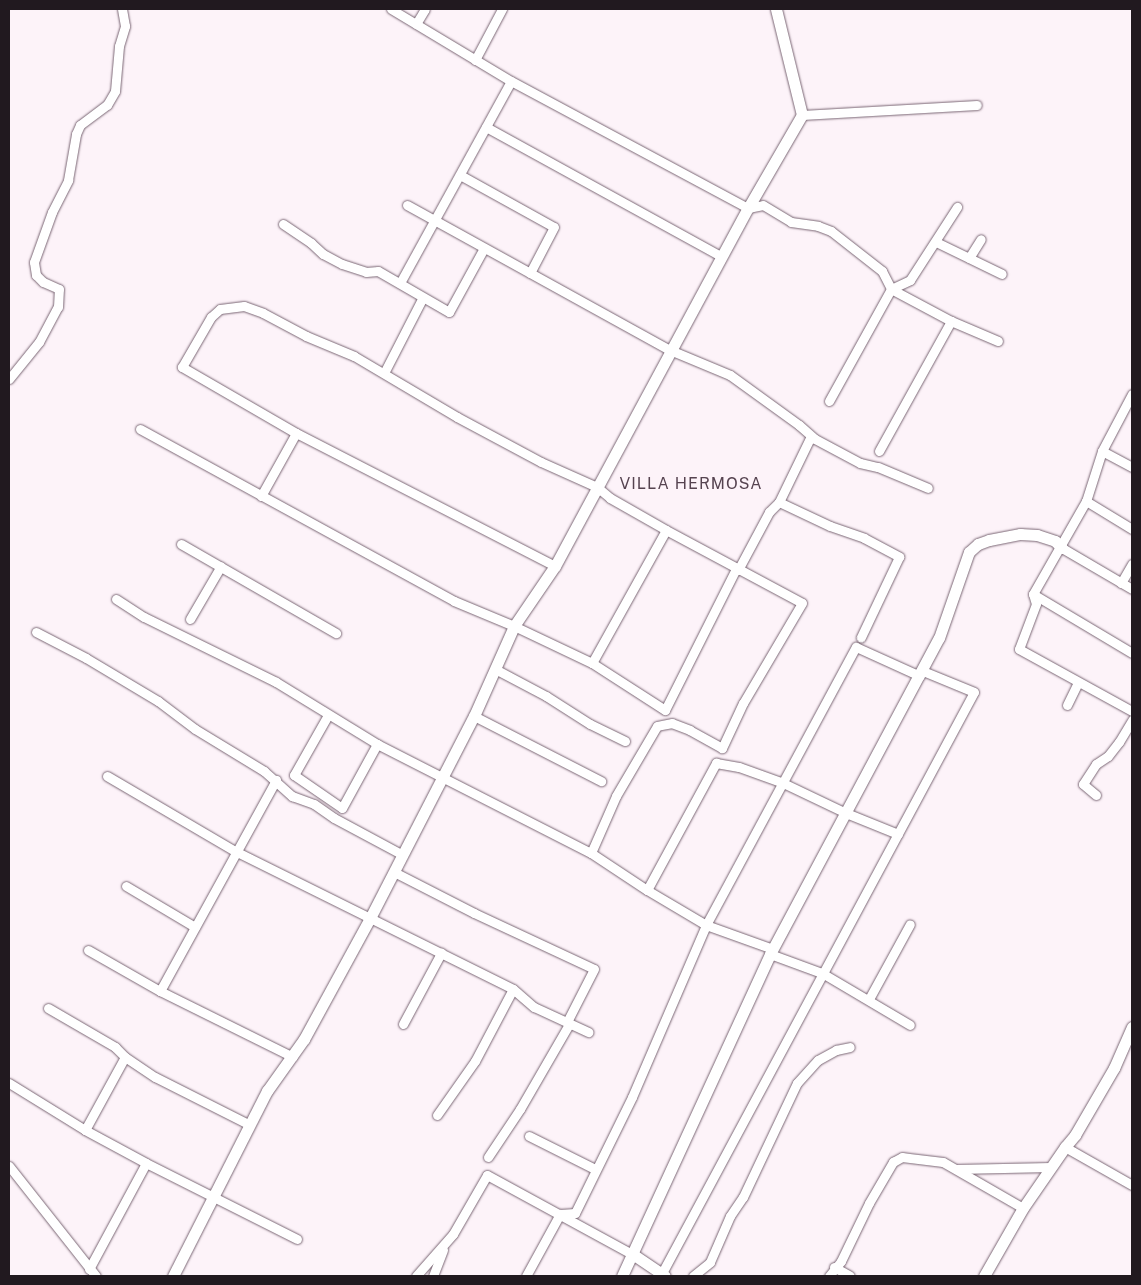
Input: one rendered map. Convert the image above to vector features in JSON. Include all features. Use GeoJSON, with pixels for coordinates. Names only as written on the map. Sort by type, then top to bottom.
{"type":"FeatureCollection","features":[{"type":"Feature","properties":{"kind":"street"},"geometry":{"type":"LineString","coordinates":[[9,379],[39,342],[58,307],[59,289],[43,282],[36,275],[34,262],[52,212],[68,180],[76,134],[80,125],[107,105],[115,91],[118,81],[119,46],[125,26],[122,9]]}},
{"type":"Feature","properties":{"kind":"street"},"geometry":{"type":"LineString","coordinates":[[391,9],[511,81],[748,208],[762,205],[791,222],[818,226],[832,232],[882,271],[891,289],[998,342]]}},
{"type":"Feature","properties":{"kind":"street"},"geometry":{"type":"LineString","coordinates":[[416,24],[425,9]]}},
{"type":"Feature","properties":{"kind":"street"},"geometry":{"type":"LineString","coordinates":[[475,60],[502,9]]}},
{"type":"Feature","properties":{"kind":"street"},"geometry":{"type":"LineString","coordinates":[[172,1276],[267,1091],[293,1057],[370,918],[474,716],[514,626],[555,566],[670,350],[748,208],[802,115],[776,9]]}},
{"type":"Feature","properties":{"kind":"street"},"geometry":{"type":"LineString","coordinates":[[400,283],[511,81]]}},
{"type":"Feature","properties":{"kind":"street"},"geometry":{"type":"LineString","coordinates":[[802,115],[977,105]]}},
{"type":"Feature","properties":{"kind":"street"},"geometry":{"type":"LineString","coordinates":[[486,127],[722,257]]}},
{"type":"Feature","properties":{"kind":"street"},"geometry":{"type":"LineString","coordinates":[[460,175],[554,227],[530,272]]}},
{"type":"Feature","properties":{"kind":"street"},"geometry":{"type":"LineString","coordinates":[[407,205],[670,350],[730,376],[811,436],[860,463],[878,467],[928,488]]}},
{"type":"Feature","properties":{"kind":"street"},"geometry":{"type":"LineString","coordinates":[[829,401],[891,289],[910,280],[957,207]]}},
{"type":"Feature","properties":{"kind":"street"},"geometry":{"type":"LineString","coordinates":[[283,224],[311,243],[323,254],[342,264],[366,272],[378,272],[449,312],[484,248]]}},
{"type":"Feature","properties":{"kind":"street"},"geometry":{"type":"LineString","coordinates":[[970,258],[981,239]]}},
{"type":"Feature","properties":{"kind":"street"},"geometry":{"type":"LineString","coordinates":[[936,242],[1002,274]]}},
{"type":"Feature","properties":{"kind":"street"},"geometry":{"type":"LineString","coordinates":[[384,374],[423,297]]}},
{"type":"Feature","properties":{"kind":"street"},"geometry":{"type":"LineString","coordinates":[[555,566],[296,433],[182,367],[210,317],[220,309],[244,306],[264,313],[306,336],[354,356],[457,417],[541,462],[597,487],[610,498],[666,530],[737,570],[802,603],[743,703],[722,748],[690,730],[672,723],[657,726],[616,796],[591,852]]}},
{"type":"Feature","properties":{"kind":"street"},"geometry":{"type":"LineString","coordinates":[[879,451],[951,320]]}},
{"type":"Feature","properties":{"kind":"street"},"geometry":{"type":"LineString","coordinates":[[1132,394],[1129,404],[1102,451],[1086,501],[1062,548],[1034,594],[1036,604],[1019,649],[1132,711]]}},
{"type":"Feature","properties":{"kind":"street"},"geometry":{"type":"LineString","coordinates":[[140,429],[454,601],[514,626],[592,663],[665,710],[737,570],[769,512],[779,502],[811,436]]}},
{"type":"Feature","properties":{"kind":"street"},"geometry":{"type":"LineString","coordinates":[[261,496],[296,433]]}},
{"type":"Feature","properties":{"kind":"street"},"geometry":{"type":"LineString","coordinates":[[1102,451],[1132,468]]}},
{"type":"Feature","properties":{"kind":"street"},"geometry":{"type":"LineString","coordinates":[[1086,501],[1132,528]]}},
{"type":"Feature","properties":{"kind":"street"},"geometry":{"type":"LineString","coordinates":[[779,502],[830,526],[864,538],[899,556],[861,637]]}},
{"type":"Feature","properties":{"kind":"street"},"geometry":{"type":"LineString","coordinates":[[592,663],[666,530]]}},
{"type":"Feature","properties":{"kind":"street"},"geometry":{"type":"LineString","coordinates":[[622,1276],[634,1255],[772,951],[922,674],[939,638],[969,552],[989,540],[1020,534],[1046,538],[1055,541],[1062,548],[1132,589]]}},
{"type":"Feature","properties":{"kind":"street"},"geometry":{"type":"LineString","coordinates":[[181,544],[336,633]]}},
{"type":"Feature","properties":{"kind":"street"},"geometry":{"type":"LineString","coordinates":[[1121,583],[1132,564]]}},
{"type":"Feature","properties":{"kind":"street"},"geometry":{"type":"LineString","coordinates":[[190,619],[221,566]]}},
{"type":"Feature","properties":{"kind":"street"},"geometry":{"type":"LineString","coordinates":[[1034,594],[1132,653]]}},
{"type":"Feature","properties":{"kind":"street"},"geometry":{"type":"LineString","coordinates":[[116,600],[144,617],[276,682],[377,744],[591,852],[646,890],[706,925],[772,951],[822,974],[870,999],[910,1025]]}},
{"type":"Feature","properties":{"kind":"street"},"geometry":{"type":"LineString","coordinates":[[36,632],[86,658],[158,701],[195,729],[276,780],[283,790],[292,796],[314,804],[334,818],[403,855]]}},
{"type":"Feature","properties":{"kind":"street"},"geometry":{"type":"LineString","coordinates":[[433,1276],[444,1248],[487,1175],[634,1255],[664,1275],[822,974],[974,692],[922,674],[856,646],[781,782],[706,925],[632,1096],[574,1213],[560,1214]]}},
{"type":"Feature","properties":{"kind":"street"},"geometry":{"type":"LineString","coordinates":[[495,669],[546,696],[590,724],[625,741]]}},
{"type":"Feature","properties":{"kind":"street"},"geometry":{"type":"LineString","coordinates":[[1067,705],[1078,682]]}},
{"type":"Feature","properties":{"kind":"street"},"geometry":{"type":"LineString","coordinates":[[328,715],[294,775],[342,808],[377,744]]}},
{"type":"Feature","properties":{"kind":"street"},"geometry":{"type":"LineString","coordinates":[[474,716],[601,781]]}},
{"type":"Feature","properties":{"kind":"street"},"geometry":{"type":"LineString","coordinates":[[1096,795],[1083,784],[1096,764],[1108,756],[1119,742],[1132,720]]}},
{"type":"Feature","properties":{"kind":"street"},"geometry":{"type":"LineString","coordinates":[[646,890],[716,763],[739,767],[781,782],[846,814],[898,834]]}},
{"type":"Feature","properties":{"kind":"street"},"geometry":{"type":"LineString","coordinates":[[107,776],[235,851],[513,989],[534,1007],[588,1032]]}},
{"type":"Feature","properties":{"kind":"street"},"geometry":{"type":"LineString","coordinates":[[160,991],[235,851],[241,844],[276,780]]}},
{"type":"Feature","properties":{"kind":"street"},"geometry":{"type":"LineString","coordinates":[[394,872],[474,913],[594,969],[568,1023],[520,1109],[488,1158]]}},
{"type":"Feature","properties":{"kind":"street"},"geometry":{"type":"LineString","coordinates":[[126,886],[195,927]]}},
{"type":"Feature","properties":{"kind":"street"},"geometry":{"type":"LineString","coordinates":[[870,999],[910,924]]}},
{"type":"Feature","properties":{"kind":"street"},"geometry":{"type":"LineString","coordinates":[[88,950],[160,991],[293,1057]]}},
{"type":"Feature","properties":{"kind":"street"},"geometry":{"type":"LineString","coordinates":[[404,1024],[441,953]]}},
{"type":"Feature","properties":{"kind":"street"},"geometry":{"type":"LineString","coordinates":[[437,1115],[475,1061],[513,989]]}},
{"type":"Feature","properties":{"kind":"street"},"geometry":{"type":"LineString","coordinates":[[48,1008],[115,1047],[125,1058],[155,1076],[250,1125]]}},
{"type":"Feature","properties":{"kind":"street"},"geometry":{"type":"LineString","coordinates":[[984,1276],[1023,1208],[1065,1146],[1075,1135],[1114,1068],[1132,1027]]}},
{"type":"Feature","properties":{"kind":"street"},"geometry":{"type":"LineString","coordinates":[[693,1276],[710,1262],[730,1216],[743,1198],[797,1083],[818,1060],[832,1052],[850,1047]]}},
{"type":"Feature","properties":{"kind":"street"},"geometry":{"type":"LineString","coordinates":[[85,1130],[125,1058]]}},
{"type":"Feature","properties":{"kind":"street"},"geometry":{"type":"LineString","coordinates":[[9,1083],[85,1130],[297,1239]]}},
{"type":"Feature","properties":{"kind":"street"},"geometry":{"type":"LineString","coordinates":[[529,1136],[595,1169]]}},
{"type":"Feature","properties":{"kind":"street"},"geometry":{"type":"LineString","coordinates":[[1065,1146],[1132,1185]]}},
{"type":"Feature","properties":{"kind":"street"},"geometry":{"type":"LineString","coordinates":[[829,1276],[834,1267],[841,1261],[869,1203],[894,1162],[902,1157],[943,1162],[1023,1208]]}},
{"type":"Feature","properties":{"kind":"street"},"geometry":{"type":"LineString","coordinates":[[89,1268],[146,1163]]}},
{"type":"Feature","properties":{"kind":"street"},"geometry":{"type":"LineString","coordinates":[[9,1166],[96,1276]]}},
{"type":"Feature","properties":{"kind":"street"},"geometry":{"type":"LineString","coordinates":[[956,1169],[1051,1167]]}},
{"type":"Feature","properties":{"kind":"street"},"geometry":{"type":"LineString","coordinates":[[526,1276],[560,1214]]}},
{"type":"Feature","properties":{"kind":"street"},"geometry":{"type":"LineString","coordinates":[[416,1276],[444,1248]]}},
{"type":"Feature","properties":{"kind":"street"},"geometry":{"type":"LineString","coordinates":[[834,1267],[850,1276]]}},
{"type":"Feature","properties":{"kind":"district","name":"VILLA HERMOSA"},"geometry":{"type":"Point","coordinates":[691,484]}}]}
